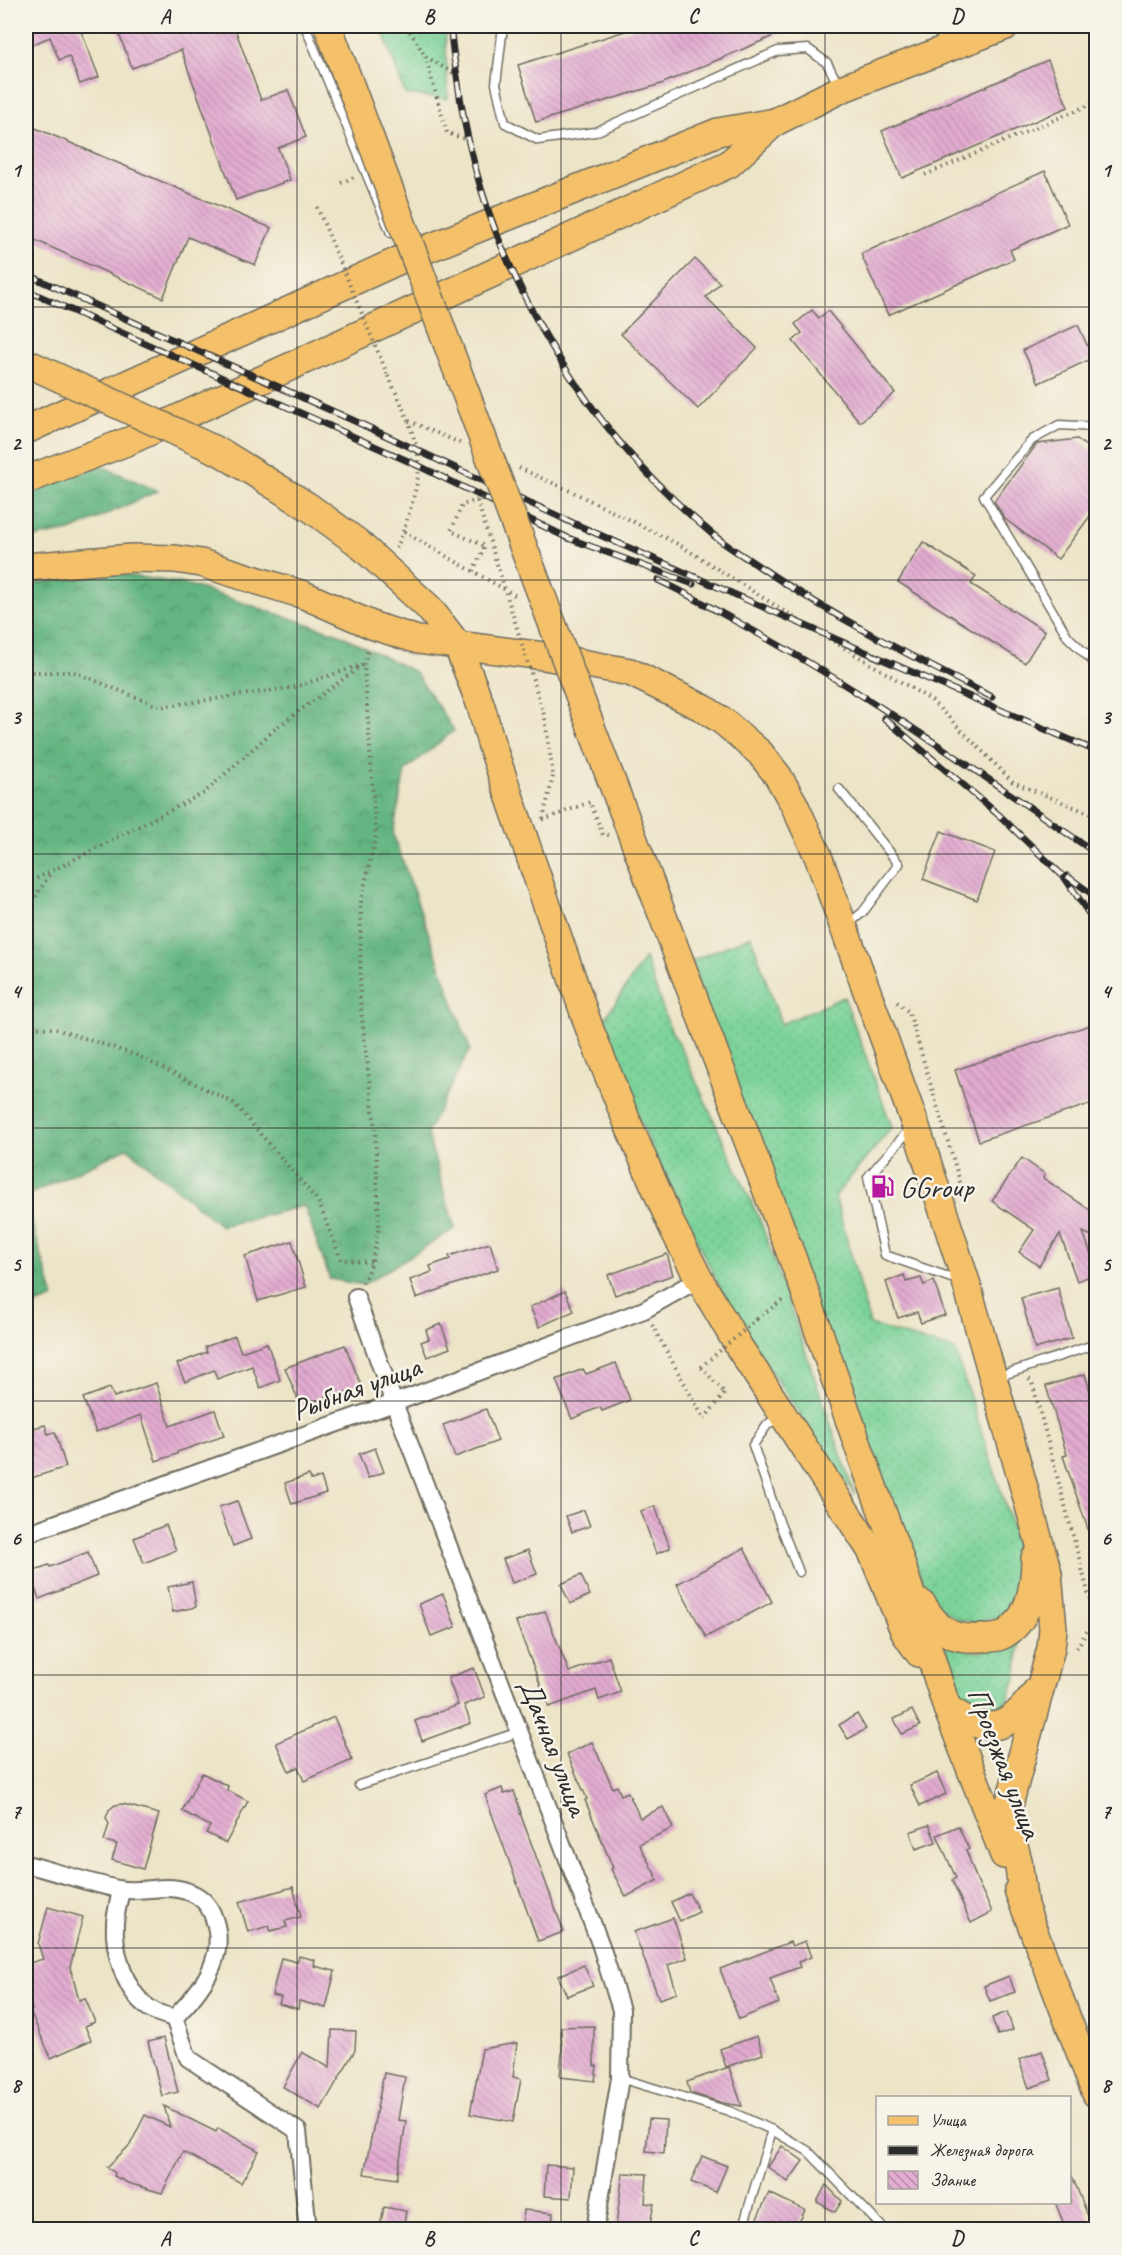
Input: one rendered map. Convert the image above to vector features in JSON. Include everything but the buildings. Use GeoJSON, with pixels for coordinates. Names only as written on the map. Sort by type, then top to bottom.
{"type":"FeatureCollection","features":[{"type":"Feature","properties":{"kind":"main road","name":"Проезжая улица"},"geometry":{"type":"LineString","coordinates":[[328,26],[803,1286],[900,1560],[947,1708],[1096,2094]]}},
{"type":"Feature","properties":{"kind":"main road"},"geometry":{"type":"LineString","coordinates":[[26,480],[129,441],[729,164],[775,122],[942,37],[1006,26]]}},
{"type":"Feature","properties":{"kind":"main road"},"geometry":{"type":"LineString","coordinates":[[26,430],[398,248],[717,132],[775,122]]}},
{"type":"Feature","properties":{"kind":"main road"},"geometry":{"type":"LineString","coordinates":[[26,363],[222,453],[309,507],[357,542],[429,608],[456,644],[481,706],[491,743],[590,1030],[656,1190],[699,1279],[739,1347],[872,1552],[905,1634],[938,1677]]}},
{"type":"Feature","properties":{"kind":"main road"},"geometry":{"type":"LineString","coordinates":[[26,567],[132,558],[175,559],[201,563],[304,595],[374,626],[418,640],[584,663],[630,672],[680,695],[724,722],[760,753],[778,776],[818,856],[915,1124],[966,1282],[1005,1374],[1035,1524],[1048,1573],[1053,1629],[1043,1682],[1009,1805],[1011,1832],[1018,1860],[1024,1905]]}},
{"type":"Feature","properties":{"kind":"main road"},"geometry":{"type":"LineString","coordinates":[[900,1560],[922,1604],[933,1622],[944,1633],[971,1639],[999,1637],[1015,1627],[1027,1608],[1035,1571],[1035,1524]]}},
{"type":"Feature","properties":{"kind":"main road"},"geometry":{"type":"LineString","coordinates":[[947,1708],[966,1721],[985,1726],[1003,1724],[1024,1709],[1043,1682]]}},
{"type":"Feature","properties":{"kind":"street","name":"Рыбная улица"},"geometry":{"type":"LineString","coordinates":[[26,1534],[394,1403],[644,1310],[699,1279]]}},
{"type":"Feature","properties":{"kind":"street","name":"Дачная улица"},"geometry":{"type":"LineString","coordinates":[[356,1297],[394,1403],[601,1946],[621,2010],[620,2078],[595,2229]]}},
{"type":"Feature","properties":{"kind":"street"},"geometry":{"type":"LineString","coordinates":[[26,1864],[121,1890],[162,1888],[184,1890],[199,1896],[212,1911],[219,1934],[217,1951],[210,1970],[193,1999],[174,2018]]}},
{"type":"Feature","properties":{"kind":"street"},"geometry":{"type":"LineString","coordinates":[[121,1890],[115,1923],[116,1949],[124,1973],[136,1995],[152,2010],[174,2018]]}},
{"type":"Feature","properties":{"kind":"street"},"geometry":{"type":"LineString","coordinates":[[174,2018],[188,2058],[298,2131],[308,2229]]}},
{"type":"Feature","properties":{"kind":"lane"},"geometry":{"type":"LineString","coordinates":[[305,26],[398,248]]}},
{"type":"Feature","properties":{"kind":"lane"},"geometry":{"type":"LineString","coordinates":[[503,26],[496,84],[505,123],[538,140],[595,132],[778,51],[808,50],[827,63],[841,89]]}},
{"type":"Feature","properties":{"kind":"lane"},"geometry":{"type":"LineString","coordinates":[[1096,427],[1059,425],[1032,440],[984,496],[1068,637],[1096,664]]}},
{"type":"Feature","properties":{"kind":"lane"},"geometry":{"type":"LineString","coordinates":[[839,789],[898,864],[863,912],[844,928]]}},
{"type":"Feature","properties":{"kind":"lane"},"geometry":{"type":"LineString","coordinates":[[915,1124],[868,1177],[885,1255],[966,1282]]}},
{"type":"Feature","properties":{"kind":"lane"},"geometry":{"type":"LineString","coordinates":[[1005,1374],[1096,1344]]}},
{"type":"Feature","properties":{"kind":"lane"},"geometry":{"type":"LineString","coordinates":[[785,1415],[768,1424],[753,1445],[799,1572]]}},
{"type":"Feature","properties":{"kind":"lane"},"geometry":{"type":"LineString","coordinates":[[359,1785],[519,1732]]}},
{"type":"Feature","properties":{"kind":"lane"},"geometry":{"type":"LineString","coordinates":[[620,2078],[729,2111],[772,2130],[808,2151],[885,2229]]}},
{"type":"Feature","properties":{"kind":"lane"},"geometry":{"type":"LineString","coordinates":[[741,2229],[772,2130]]}},
{"type":"Feature","properties":{"kind":"path"},"geometry":{"type":"LineString","coordinates":[[407,26],[425,56],[447,133],[468,140]]}},
{"type":"Feature","properties":{"kind":"path"},"geometry":{"type":"LineString","coordinates":[[425,56],[456,75]]}},
{"type":"Feature","properties":{"kind":"path"},"geometry":{"type":"LineString","coordinates":[[925,175],[1096,102]]}},
{"type":"Feature","properties":{"kind":"path"},"geometry":{"type":"LineString","coordinates":[[341,183],[354,177]]}},
{"type":"Feature","properties":{"kind":"path"},"geometry":{"type":"LineString","coordinates":[[317,207],[408,420],[419,466],[413,496]]}},
{"type":"Feature","properties":{"kind":"path"},"geometry":{"type":"LineString","coordinates":[[408,420],[460,443]]}},
{"type":"Feature","properties":{"kind":"path"},"geometry":{"type":"LineString","coordinates":[[513,466],[575,493],[678,544],[931,700],[1013,782],[1096,816]]}},
{"type":"Feature","properties":{"kind":"path"},"geometry":{"type":"LineString","coordinates":[[473,571],[485,546],[451,531],[462,505],[504,496]]}},
{"type":"Feature","properties":{"kind":"path"},"geometry":{"type":"LineString","coordinates":[[477,500],[545,718],[553,776],[543,820],[590,802],[603,835]]}},
{"type":"Feature","properties":{"kind":"path"},"geometry":{"type":"LineString","coordinates":[[404,532],[522,600]]}},
{"type":"Feature","properties":{"kind":"path"},"geometry":{"type":"LineString","coordinates":[[26,672],[74,672],[160,707],[295,687],[364,664]]}},
{"type":"Feature","properties":{"kind":"path"},"geometry":{"type":"LineString","coordinates":[[26,884],[204,793],[276,728],[364,664]]}},
{"type":"Feature","properties":{"kind":"path"},"geometry":{"type":"LineString","coordinates":[[356,1297],[372,1262],[379,1227],[375,1126],[360,1002],[361,901],[376,836],[364,664]]}},
{"type":"Feature","properties":{"kind":"path"},"geometry":{"type":"LineString","coordinates":[[26,912],[51,872]]}},
{"type":"Feature","properties":{"kind":"path"},"geometry":{"type":"LineString","coordinates":[[894,1000],[909,1012],[963,1191]]}},
{"type":"Feature","properties":{"kind":"path"},"geometry":{"type":"LineString","coordinates":[[26,1027],[53,1028],[136,1054],[234,1103],[318,1201],[341,1260],[372,1262]]}},
{"type":"Feature","properties":{"kind":"path"},"geometry":{"type":"LineString","coordinates":[[644,1310],[704,1419],[725,1392],[701,1367],[757,1319],[803,1286]]}},
{"type":"Feature","properties":{"kind":"path"},"geometry":{"type":"LineString","coordinates":[[1005,1374],[1032,1382],[1095,1618],[1073,1654]]}},
{"type":"Feature","properties":{"kind":"green space"},"geometry":{"type":"Polygon","coordinates":[[[381,26],[445,26],[448,99],[405,94],[381,26]]]}},
{"type":"Feature","properties":{"kind":"green space"},"geometry":{"type":"Polygon","coordinates":[[[95,463],[158,491],[70,531],[26,539],[26,489],[95,463]]]}},
{"type":"Feature","properties":{"kind":"green space"},"geometry":{"type":"Polygon","coordinates":[[[112,573],[186,584],[339,634],[415,672],[454,730],[405,771],[393,834],[470,1049],[427,1133],[455,1229],[363,1285],[330,1279],[304,1206],[221,1226],[127,1148],[26,1196],[26,585],[112,573]]]}},
{"type":"Feature","properties":{"kind":"green space"},"geometry":{"type":"Polygon","coordinates":[[[751,936],[781,1024],[844,997],[892,1127],[835,1196],[870,1325],[955,1350],[1015,1535],[1020,1577],[1014,1605],[997,1617],[977,1623],[956,1619],[935,1604],[919,1572],[787,1244],[691,961],[751,936]]]}},
{"type":"Feature","properties":{"kind":"green space"},"geometry":{"type":"Polygon","coordinates":[[[645,958],[670,1029],[761,1223],[855,1495],[737,1322],[651,1148],[601,1024],[645,958]]]}},
{"type":"Feature","properties":{"kind":"green space"},"geometry":{"type":"Polygon","coordinates":[[[26,1203],[54,1298],[26,1309],[26,1203]]]}},
{"type":"Feature","properties":{"kind":"green space"},"geometry":{"type":"Polygon","coordinates":[[[1020,1643],[1016,1678],[1007,1701],[990,1712],[972,1708],[956,1685],[945,1645],[978,1652],[1020,1643]]]}},
{"type":"Feature","properties":{"kind":"railway"},"geometry":{"type":"LineString","coordinates":[[451,26],[460,99],[469,143],[488,209],[504,252],[523,293],[566,370],[617,439],[677,503],[729,547],[845,620],[992,697]]}},
{"type":"Feature","properties":{"kind":"railway"},"geometry":{"type":"LineString","coordinates":[[26,274],[359,423],[575,524],[1096,751]]}},
{"type":"Feature","properties":{"kind":"railway"},"geometry":{"type":"LineString","coordinates":[[26,290],[419,466],[568,538],[693,584]]}},
{"type":"Feature","properties":{"kind":"railway"},"geometry":{"type":"LineString","coordinates":[[658,580],[689,595],[831,676],[920,733],[1096,853]]}},
{"type":"Feature","properties":{"kind":"railway"},"geometry":{"type":"LineString","coordinates":[[884,718],[1000,816],[1065,878],[1096,924]]}},
{"type":"Feature","properties":{"kind":"railway"},"geometry":{"type":"LineString","coordinates":[[1067,876],[1096,897]]}},
{"type":"Feature","properties":{"kind":"place","name":"GGroup"},"geometry":{"type":"Point","coordinates":[882,1187]}}]}
